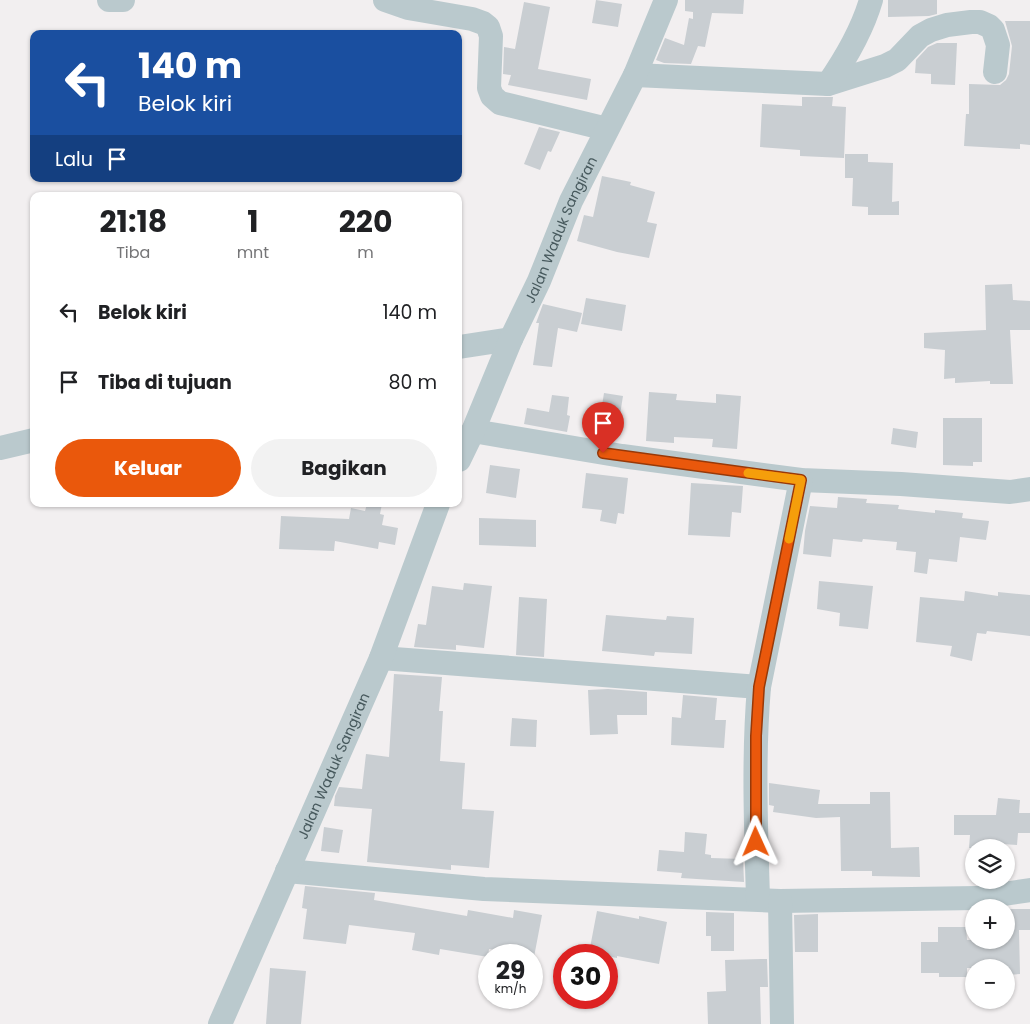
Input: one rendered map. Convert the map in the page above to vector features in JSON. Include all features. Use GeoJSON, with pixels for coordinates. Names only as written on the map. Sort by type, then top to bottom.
{"type":"FeatureCollection","features":[{"type":"Feature","properties":{"kind":"street"},"geometry":{"type":"LineString","coordinates":[[109,0],[123,0]]}},
{"type":"Feature","properties":{"kind":"street"},"geometry":{"type":"LineString","coordinates":[[385,0],[408,8],[472,18],[488,27],[491,36],[489,88],[492,96],[500,103],[606,129]]}},
{"type":"Feature","properties":{"kind":"street","name":"Jalan Waduk Sangiran"},"geometry":{"type":"LineString","coordinates":[[462,454],[511,339],[539,281],[572,201],[606,129],[635,75],[666,0]]}},
{"type":"Feature","properties":{"kind":"street"},"geometry":{"type":"LineString","coordinates":[[828,84],[849,53],[871,0]]}},
{"type":"Feature","properties":{"kind":"street"},"geometry":{"type":"LineString","coordinates":[[635,75],[828,84],[885,66],[897,60],[920,36],[931,30],[971,22],[980,22],[990,26],[993,30],[998,45],[995,72]]}},
{"type":"Feature","properties":{"kind":"street"},"geometry":{"type":"LineString","coordinates":[[462,347],[511,339]]}},
{"type":"Feature","properties":{"kind":"street"},"geometry":{"type":"LineString","coordinates":[[473,431],[622,456],[801,480],[901,484],[1010,492],[1030,489]]}},
{"type":"Feature","properties":{"kind":"street"},"geometry":{"type":"LineString","coordinates":[[0,448],[30,441]]}},
{"type":"Feature","properties":{"kind":"street"},"geometry":{"type":"LineString","coordinates":[[782,1024],[755,784],[756,720],[759,687],[801,480]]}},
{"type":"Feature","properties":{"kind":"street","name":"Jalan Waduk Sangiran"},"geometry":{"type":"LineString","coordinates":[[220,1024],[381,658],[437,507]]}},
{"type":"Feature","properties":{"kind":"street"},"geometry":{"type":"LineString","coordinates":[[381,658],[759,687]]}},
{"type":"Feature","properties":{"kind":"street"},"geometry":{"type":"LineString","coordinates":[[287,871],[484,889],[769,900],[977,898],[1030,890]]}},
{"type":"Feature","properties":{"kind":"building"},"geometry":{"type":"Polygon","coordinates":[[[596,0],[622,4],[618,27],[592,23],[596,0]]]}},
{"type":"Feature","properties":{"kind":"building"},"geometry":{"type":"Polygon","coordinates":[[[685,0],[744,0],[743,14],[712,13],[705,47],[698,46],[691,64],[664,63],[656,60],[665,38],[684,45],[689,18],[693,19],[693,12],[685,11],[685,0]]]}},
{"type":"Feature","properties":{"kind":"building"},"geometry":{"type":"Polygon","coordinates":[[[888,0],[937,0],[937,14],[929,16],[888,17],[888,0]]]}},
{"type":"Feature","properties":{"kind":"building"},"geometry":{"type":"Polygon","coordinates":[[[524,2],[550,7],[538,69],[591,79],[587,100],[508,85],[511,75],[503,74],[504,47],[515,49],[524,2]]]}},
{"type":"Feature","properties":{"kind":"building"},"geometry":{"type":"Polygon","coordinates":[[[1005,21],[1030,21],[1030,145],[1020,144],[1020,149],[964,146],[966,114],[969,114],[969,84],[1000,85],[1009,74],[1012,46],[1005,21]]]}},
{"type":"Feature","properties":{"kind":"building"},"geometry":{"type":"Polygon","coordinates":[[[937,43],[957,43],[955,85],[931,84],[931,74],[915,73],[916,60],[928,47],[937,43]]]}},
{"type":"Feature","properties":{"kind":"building"},"geometry":{"type":"Polygon","coordinates":[[[802,97],[833,97],[832,106],[846,107],[844,158],[800,156],[800,150],[760,147],[762,104],[802,106],[802,97]]]}},
{"type":"Feature","properties":{"kind":"building"},"geometry":{"type":"Polygon","coordinates":[[[539,127],[560,132],[551,152],[548,151],[540,170],[524,164],[539,127]]]}},
{"type":"Feature","properties":{"kind":"building"},"geometry":{"type":"Polygon","coordinates":[[[845,154],[868,154],[868,162],[893,163],[892,202],[899,201],[899,215],[868,215],[868,207],[852,206],[853,178],[845,178],[845,154]]]}},
{"type":"Feature","properties":{"kind":"building"},"geometry":{"type":"Polygon","coordinates":[[[602,176],[631,182],[630,185],[655,192],[647,222],[657,224],[649,258],[617,252],[577,241],[584,215],[593,217],[602,176]]]}},
{"type":"Feature","properties":{"kind":"building"},"geometry":{"type":"Polygon","coordinates":[[[1012,284],[1013,300],[1030,301],[1030,330],[1010,330],[1013,384],[990,384],[990,381],[955,383],[955,378],[944,379],[945,350],[924,348],[924,333],[986,330],[985,285],[1012,284]]]}},
{"type":"Feature","properties":{"kind":"building"},"geometry":{"type":"Polygon","coordinates":[[[586,298],[626,305],[622,331],[581,324],[586,298]]]}},
{"type":"Feature","properties":{"kind":"building"},"geometry":{"type":"Polygon","coordinates":[[[543,304],[582,313],[577,332],[558,328],[552,367],[533,365],[539,323],[536,323],[543,304]]]}},
{"type":"Feature","properties":{"kind":"building"},"geometry":{"type":"Polygon","coordinates":[[[649,392],[677,394],[676,400],[716,403],[716,394],[741,396],[737,449],[712,447],[713,439],[674,437],[674,443],[646,441],[649,392]]]}},
{"type":"Feature","properties":{"kind":"building"},"geometry":{"type":"Polygon","coordinates":[[[604,393],[623,396],[618,427],[599,424],[604,393]]]}},
{"type":"Feature","properties":{"kind":"building"},"geometry":{"type":"Polygon","coordinates":[[[552,395],[569,397],[567,415],[570,416],[567,432],[524,424],[527,408],[549,412],[552,395]]]}},
{"type":"Feature","properties":{"kind":"building"},"geometry":{"type":"Polygon","coordinates":[[[943,418],[982,418],[982,462],[973,462],[973,466],[943,465],[943,418]]]}},
{"type":"Feature","properties":{"kind":"building"},"geometry":{"type":"Polygon","coordinates":[[[893,428],[918,432],[916,448],[891,444],[893,428]]]}},
{"type":"Feature","properties":{"kind":"building"},"geometry":{"type":"Polygon","coordinates":[[[490,465],[520,469],[516,498],[486,493],[490,465]]]}},
{"type":"Feature","properties":{"kind":"building"},"geometry":{"type":"Polygon","coordinates":[[[586,473],[628,478],[624,514],[618,513],[616,524],[600,521],[602,510],[582,508],[586,473]]]}},
{"type":"Feature","properties":{"kind":"building"},"geometry":{"type":"Polygon","coordinates":[[[691,483],[743,486],[741,513],[732,512],[730,537],[688,535],[691,483]]]}},
{"type":"Feature","properties":{"kind":"building"},"geometry":{"type":"Polygon","coordinates":[[[838,497],[867,499],[866,503],[899,505],[898,509],[935,513],[935,510],[963,513],[962,518],[989,521],[986,540],[960,537],[957,562],[929,559],[927,574],[914,572],[916,552],[896,550],[897,542],[863,539],[862,542],[833,539],[831,557],[803,554],[810,506],[837,508],[838,497]]]}},
{"type":"Feature","properties":{"kind":"building"},"geometry":{"type":"Polygon","coordinates":[[[366,507],[381,507],[380,514],[384,515],[382,525],[398,528],[395,545],[379,542],[378,549],[335,541],[334,551],[279,549],[281,516],[349,519],[351,508],[365,511],[366,507]]]}},
{"type":"Feature","properties":{"kind":"building"},"geometry":{"type":"Polygon","coordinates":[[[479,518],[536,520],[536,547],[479,545],[479,518]]]}},
{"type":"Feature","properties":{"kind":"building"},"geometry":{"type":"Polygon","coordinates":[[[819,581],[873,586],[868,629],[839,626],[840,613],[817,609],[819,581]]]}},
{"type":"Feature","properties":{"kind":"building"},"geometry":{"type":"Polygon","coordinates":[[[464,583],[492,586],[484,648],[456,645],[456,650],[414,647],[418,624],[426,625],[432,586],[463,590],[464,583]]]}},
{"type":"Feature","properties":{"kind":"building"},"geometry":{"type":"Polygon","coordinates":[[[965,591],[998,596],[998,592],[1030,595],[1030,636],[987,631],[986,634],[977,633],[972,661],[950,656],[952,646],[916,642],[920,597],[964,601],[965,591]]]}},
{"type":"Feature","properties":{"kind":"building"},"geometry":{"type":"Polygon","coordinates":[[[519,597],[547,599],[544,657],[516,655],[519,597]]]}},
{"type":"Feature","properties":{"kind":"building"},"geometry":{"type":"Polygon","coordinates":[[[606,615],[666,620],[667,616],[694,618],[692,654],[655,652],[654,656],[602,651],[606,615]]]}},
{"type":"Feature","properties":{"kind":"building"},"geometry":{"type":"Polygon","coordinates":[[[394,674],[442,677],[439,711],[443,711],[440,761],[465,763],[462,809],[494,811],[489,868],[451,865],[451,870],[367,862],[372,809],[334,806],[335,796],[339,787],[362,789],[366,754],[389,757],[394,674]]]}},
{"type":"Feature","properties":{"kind":"building"},"geometry":{"type":"Polygon","coordinates":[[[608,689],[647,692],[647,715],[617,715],[618,734],[590,735],[588,690],[608,689]]]}},
{"type":"Feature","properties":{"kind":"building"},"geometry":{"type":"Polygon","coordinates":[[[683,695],[717,698],[715,720],[726,720],[724,748],[671,745],[672,717],[681,718],[683,695]]]}},
{"type":"Feature","properties":{"kind":"building"},"geometry":{"type":"Polygon","coordinates":[[[512,718],[537,720],[536,747],[510,746],[512,718]]]}},
{"type":"Feature","properties":{"kind":"building"},"geometry":{"type":"Polygon","coordinates":[[[769,783],[820,790],[818,804],[870,804],[870,792],[890,792],[891,848],[919,847],[920,877],[872,876],[872,871],[841,871],[840,817],[816,818],[773,812],[774,806],[769,805],[769,783]]]}},
{"type":"Feature","properties":{"kind":"building"},"geometry":{"type":"Polygon","coordinates":[[[998,798],[1020,800],[1019,813],[1030,813],[1030,833],[1018,833],[1017,845],[1015,845],[1015,839],[970,839],[970,835],[954,835],[954,815],[996,815],[998,798]]]}},
{"type":"Feature","properties":{"kind":"building"},"geometry":{"type":"Polygon","coordinates":[[[324,827],[343,830],[339,853],[321,851],[324,827]]]}},
{"type":"Feature","properties":{"kind":"building"},"geometry":{"type":"Polygon","coordinates":[[[685,832],[707,834],[705,854],[711,855],[711,858],[743,859],[744,882],[681,878],[682,873],[657,871],[659,850],[684,852],[685,832]]]}},
{"type":"Feature","properties":{"kind":"building"},"geometry":{"type":"Polygon","coordinates":[[[305,886],[375,893],[374,900],[467,916],[468,910],[513,918],[514,910],[542,915],[536,944],[478,944],[478,955],[440,949],[439,955],[412,950],[415,933],[349,925],[346,944],[303,939],[307,909],[302,908],[305,886]]]}},
{"type":"Feature","properties":{"kind":"building"},"geometry":{"type":"Polygon","coordinates":[[[1015,909],[1030,909],[1030,930],[1019,930],[1020,974],[1015,974],[1015,959],[965,959],[965,977],[939,977],[939,973],[921,973],[921,942],[938,942],[938,927],[965,927],[965,949],[1015,949],[1015,909]]]}},
{"type":"Feature","properties":{"kind":"building"},"geometry":{"type":"Polygon","coordinates":[[[597,911],[639,919],[639,916],[667,922],[659,964],[618,956],[618,944],[591,944],[597,911]]]}},
{"type":"Feature","properties":{"kind":"building"},"geometry":{"type":"Polygon","coordinates":[[[706,912],[734,913],[734,951],[711,951],[711,936],[706,936],[706,912]]]}},
{"type":"Feature","properties":{"kind":"building"},"geometry":{"type":"Polygon","coordinates":[[[818,914],[818,952],[795,952],[794,915],[818,914]]]}},
{"type":"Feature","properties":{"kind":"building"},"geometry":{"type":"Polygon","coordinates":[[[767,959],[768,987],[760,987],[761,1024],[708,1024],[707,992],[726,991],[725,960],[767,959]]]}},
{"type":"Feature","properties":{"kind":"building"},"geometry":{"type":"Polygon","coordinates":[[[270,968],[306,971],[301,1024],[266,1024],[270,968]]]}},
{"type":"Feature","properties":{"kind":"slow traffic"},"geometry":{"type":"LineString","coordinates":[[748,473],[801,480],[789,539]]}},
{"type":"Feature","properties":{"kind":"route"},"geometry":{"type":"LineString","coordinates":[[603,453],[801,480],[759,687],[756,720],[756,842]]}}]}
